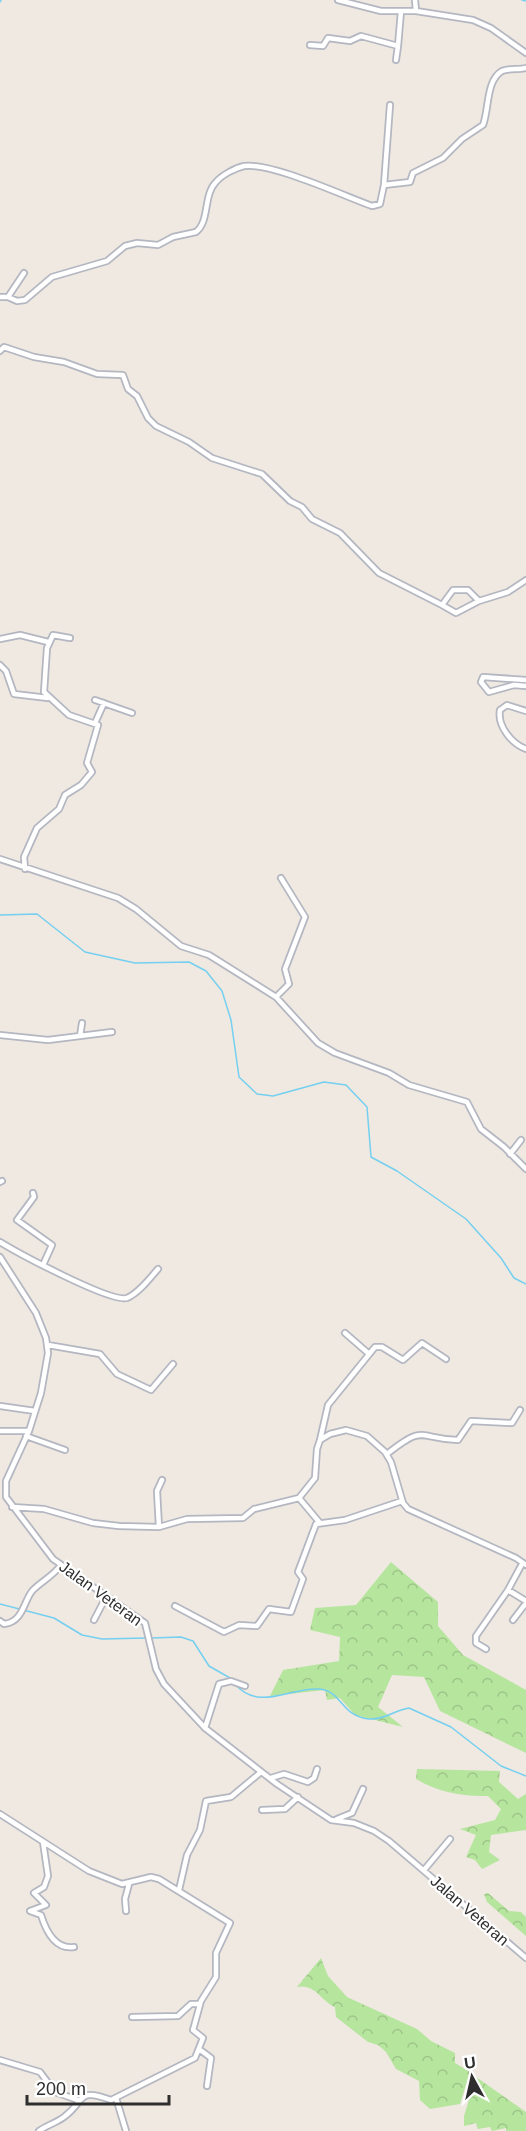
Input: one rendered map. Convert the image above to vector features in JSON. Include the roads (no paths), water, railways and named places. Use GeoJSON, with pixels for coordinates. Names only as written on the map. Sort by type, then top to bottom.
{"type":"FeatureCollection","features":[{"type":"Feature","properties":{"kind":"street"},"geometry":{"type":"LineString","coordinates":[[338,0],[364,7],[473,20],[491,28],[526,53]]}},
{"type":"Feature","properties":{"kind":"street"},"geometry":{"type":"LineString","coordinates":[[364,7],[366,0]]}},
{"type":"Feature","properties":{"kind":"street"},"geometry":{"type":"LineString","coordinates":[[415,0],[417,12]]}},
{"type":"Feature","properties":{"kind":"street"},"geometry":{"type":"LineString","coordinates":[[396,60],[401,11]]}},
{"type":"Feature","properties":{"kind":"street"},"geometry":{"type":"LineString","coordinates":[[310,45],[323,46],[328,39],[350,41],[361,36],[399,46]]}},
{"type":"Feature","properties":{"kind":"street"},"geometry":{"type":"LineString","coordinates":[[384,185],[408,183],[413,173],[448,154],[462,139],[483,125],[492,88],[499,74],[508,70],[526,68]]}},
{"type":"Feature","properties":{"kind":"street"},"geometry":{"type":"LineString","coordinates":[[0,297],[20,301],[52,277],[106,261],[131,244],[158,245],[174,237],[196,232],[202,224],[214,183],[226,173],[245,166],[295,176],[372,206],[380,204],[384,185],[390,105]]}},
{"type":"Feature","properties":{"kind":"street"},"geometry":{"type":"LineString","coordinates":[[8,297],[24,273]]}},
{"type":"Feature","properties":{"kind":"street"},"geometry":{"type":"LineString","coordinates":[[0,351],[4,347],[34,357],[64,362],[97,374],[123,375],[128,388],[139,398],[148,418],[156,426],[189,441],[212,458],[262,474],[290,501],[302,507],[312,519],[340,533],[379,573],[456,613],[479,601],[508,592],[526,580]]}},
{"type":"Feature","properties":{"kind":"street"},"geometry":{"type":"LineString","coordinates":[[442,605],[450,592],[459,588],[468,590],[479,601]]}},
{"type":"Feature","properties":{"kind":"street"},"geometry":{"type":"LineString","coordinates":[[25,868],[24,857],[37,828],[59,809],[65,795],[81,785],[91,774],[92,768],[87,763],[98,729],[95,723],[69,715],[48,698],[43,689],[48,642],[55,634],[70,638]]}},
{"type":"Feature","properties":{"kind":"street"},"geometry":{"type":"LineString","coordinates":[[0,639],[20,635],[48,642]]}},
{"type":"Feature","properties":{"kind":"street"},"geometry":{"type":"LineString","coordinates":[[0,665],[6,671],[14,694],[48,698]]}},
{"type":"Feature","properties":{"kind":"street"},"geometry":{"type":"LineString","coordinates":[[526,680],[493,676],[481,679],[483,686],[489,692],[514,685],[526,686]]}},
{"type":"Feature","properties":{"kind":"street"},"geometry":{"type":"LineString","coordinates":[[96,700],[132,713]]}},
{"type":"Feature","properties":{"kind":"street"},"geometry":{"type":"LineString","coordinates":[[95,723],[104,703]]}},
{"type":"Feature","properties":{"kind":"street"},"geometry":{"type":"LineString","coordinates":[[526,711],[507,705],[500,710],[499,715],[502,726],[514,744],[526,749]]}},
{"type":"Feature","properties":{"kind":"street"},"geometry":{"type":"LineString","coordinates":[[0,859],[118,898],[136,909],[181,946],[209,955],[276,997],[292,1012],[313,1039],[335,1053],[389,1073],[409,1085],[467,1102],[481,1129],[526,1169]]}},
{"type":"Feature","properties":{"kind":"street"},"geometry":{"type":"LineString","coordinates":[[276,997],[288,986],[285,969],[305,917],[280,878]]}},
{"type":"Feature","properties":{"kind":"street"},"geometry":{"type":"LineString","coordinates":[[80,1036],[82,1023]]}},
{"type":"Feature","properties":{"kind":"street"},"geometry":{"type":"LineString","coordinates":[[0,1035],[48,1040],[111,1032]]}},
{"type":"Feature","properties":{"kind":"street"},"geometry":{"type":"LineString","coordinates":[[510,1154],[521,1140]]}},
{"type":"Feature","properties":{"kind":"street"},"geometry":{"type":"LineString","coordinates":[[33,1193],[34,1197],[17,1220],[52,1245],[43,1265]]}},
{"type":"Feature","properties":{"kind":"street"},"geometry":{"type":"LineString","coordinates":[[0,1242],[89,1288],[123,1298],[130,1296],[158,1269]]}},
{"type":"Feature","properties":{"kind":"street"},"geometry":{"type":"LineString","coordinates":[[0,1257],[36,1313],[48,1345],[47,1366],[35,1411],[6,1481],[6,1497],[12,1507],[60,1512],[93,1523],[159,1527],[187,1519],[243,1518],[254,1509],[299,1498],[315,1478],[317,1449],[328,1405],[368,1353],[378,1346],[403,1360],[422,1343],[446,1359]]}},
{"type":"Feature","properties":{"kind":"street"},"geometry":{"type":"LineString","coordinates":[[345,1333],[368,1353]]}},
{"type":"Feature","properties":{"kind":"street"},"geometry":{"type":"LineString","coordinates":[[48,1345],[100,1354],[117,1374],[151,1390],[173,1365]]}},
{"type":"Feature","properties":{"kind":"street"},"geometry":{"type":"LineString","coordinates":[[0,1406],[35,1411]]}},
{"type":"Feature","properties":{"kind":"street"},"geometry":{"type":"LineString","coordinates":[[387,1454],[407,1439],[419,1434],[458,1440],[469,1423],[475,1420],[512,1423],[520,1410]]}},
{"type":"Feature","properties":{"kind":"street"},"geometry":{"type":"LineString","coordinates":[[0,1431],[27,1434],[65,1450]]}},
{"type":"Feature","properties":{"kind":"street"},"geometry":{"type":"LineString","coordinates":[[320,1440],[330,1434],[351,1431],[367,1436],[387,1454],[402,1501],[413,1512],[516,1558],[524,1564],[476,1636],[476,1643],[486,1649]]}},
{"type":"Feature","properties":{"kind":"street"},"geometry":{"type":"LineString","coordinates":[[159,1527],[157,1491],[162,1480]]}},
{"type":"Feature","properties":{"kind":"street"},"geometry":{"type":"LineString","coordinates":[[299,1498],[320,1523]]}},
{"type":"Feature","properties":{"kind":"street"},"geometry":{"type":"LineString","coordinates":[[175,1606],[224,1632],[239,1625],[257,1626],[269,1610],[291,1612],[303,1579],[298,1572],[314,1526],[351,1518],[402,1501]]}},
{"type":"Feature","properties":{"kind":"street","name":"Jalan Veteran"},"geometry":{"type":"LineString","coordinates":[[12,1507],[61,1565],[145,1623],[156,1669],[164,1684],[205,1728],[261,1772],[331,1820],[354,1823],[374,1831],[424,1870],[526,1958]]}},
{"type":"Feature","properties":{"kind":"street"},"geometry":{"type":"LineString","coordinates":[[0,1621],[4,1624],[13,1621],[28,1604],[31,1592],[54,1575],[61,1565]]}},
{"type":"Feature","properties":{"kind":"street"},"geometry":{"type":"LineString","coordinates":[[508,1590],[526,1602],[513,1620]]}},
{"type":"Feature","properties":{"kind":"street"},"geometry":{"type":"LineString","coordinates":[[94,1620],[106,1597]]}},
{"type":"Feature","properties":{"kind":"street"},"geometry":{"type":"LineString","coordinates":[[205,1728],[219,1684],[231,1681],[245,1686]]}},
{"type":"Feature","properties":{"kind":"street"},"geometry":{"type":"LineString","coordinates":[[271,1778],[284,1774],[308,1782],[314,1778],[317,1769]]}},
{"type":"Feature","properties":{"kind":"street"},"geometry":{"type":"LineString","coordinates":[[178,1890],[187,1855],[200,1830],[206,1801],[231,1797],[261,1772]]}},
{"type":"Feature","properties":{"kind":"street"},"geometry":{"type":"LineString","coordinates":[[331,1820],[352,1813],[363,1789]]}},
{"type":"Feature","properties":{"kind":"street"},"geometry":{"type":"LineString","coordinates":[[262,1810],[285,1809],[298,1797]]}},
{"type":"Feature","properties":{"kind":"street"},"geometry":{"type":"LineString","coordinates":[[0,1814],[72,1858],[87,1870],[129,1884],[155,1877],[230,1923],[216,1953],[216,1977],[200,2004],[194,2030],[203,2037],[195,2058],[116,2098],[108,2099],[94,2094],[78,2100],[67,2115],[39,2131]]}},
{"type":"Feature","properties":{"kind":"street"},"geometry":{"type":"LineString","coordinates":[[424,1870],[450,1839]]}},
{"type":"Feature","properties":{"kind":"street"},"geometry":{"type":"LineString","coordinates":[[43,1842],[48,1875],[44,1887],[34,1893],[46,1905],[30,1911],[40,1915],[52,1938],[65,1948],[74,1947]]}},
{"type":"Feature","properties":{"kind":"street"},"geometry":{"type":"LineString","coordinates":[[126,1911],[125,1899],[129,1884]]}},
{"type":"Feature","properties":{"kind":"street"},"geometry":{"type":"LineString","coordinates":[[132,2017],[178,2016],[190,2004],[200,2004]]}},
{"type":"Feature","properties":{"kind":"street"},"geometry":{"type":"LineString","coordinates":[[199,2049],[211,2058],[207,2086]]}},
{"type":"Feature","properties":{"kind":"street"},"geometry":{"type":"LineString","coordinates":[[0,2060],[40,2072],[55,2092],[78,2100]]}},
{"type":"Feature","properties":{"kind":"street"},"geometry":{"type":"LineString","coordinates":[[116,2098],[126,2131]]}},
{"type":"Feature","properties":{"kind":"waterway"},"geometry":{"type":"LineString","coordinates":[[522,0],[526,1]]}},
{"type":"Feature","properties":{"kind":"waterway"},"geometry":{"type":"LineString","coordinates":[[0,915],[37,914],[85,952],[135,963],[189,962],[206,971],[222,991],[231,1020],[239,1077],[257,1094],[273,1096],[324,1082],[346,1085],[367,1107],[371,1157],[397,1171],[466,1219],[501,1258],[514,1278],[526,1284]]}},
{"type":"Feature","properties":{"kind":"waterway"},"geometry":{"type":"LineString","coordinates":[[0,1604],[54,1618],[82,1635],[102,1639],[146,1638]]}},
{"type":"Feature","properties":{"kind":"waterway"},"geometry":{"type":"LineString","coordinates":[[151,1638],[181,1637],[193,1641],[209,1666],[230,1678]]}},
{"type":"Feature","properties":{"kind":"waterway"},"geometry":{"type":"LineString","coordinates":[[235,1684],[244,1692],[264,1697],[308,1689],[327,1691],[352,1713],[369,1719],[380,1718],[409,1708],[451,1727],[501,1766],[526,1776]]}}]}
